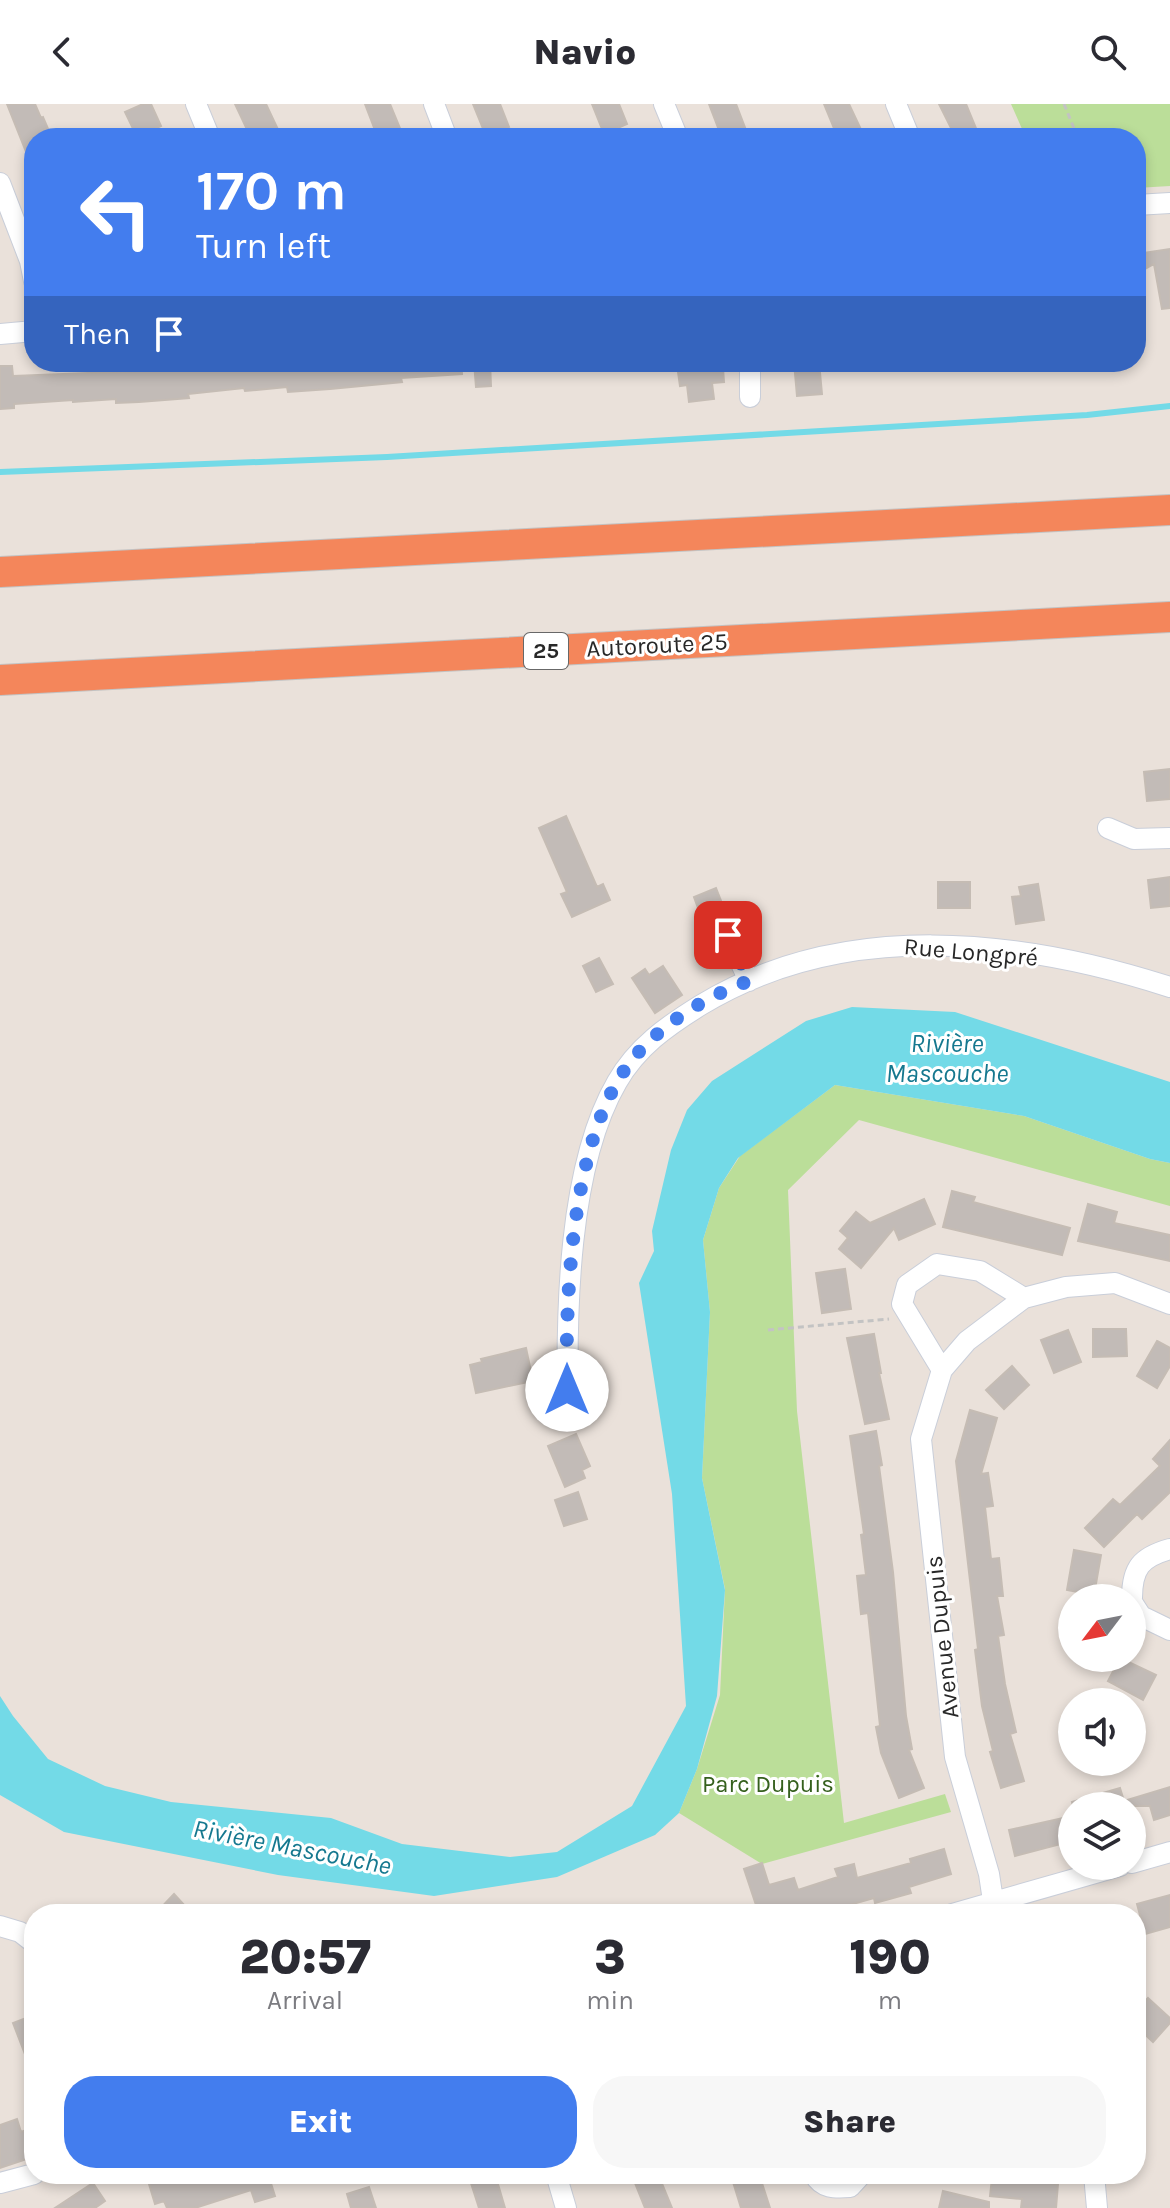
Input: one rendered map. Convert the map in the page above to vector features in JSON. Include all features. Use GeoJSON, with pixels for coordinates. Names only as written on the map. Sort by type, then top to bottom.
{"type":"FeatureCollection","features":[{"type":"Feature","properties":{"kind":"highway"},"geometry":{"type":"LineString","coordinates":[[0,572],[1170,510]]}},
{"type":"Feature","properties":{"kind":"highway","name":"Autoroute 25"},"geometry":{"type":"LineString","coordinates":[[0,680],[1170,617]]}},
{"type":"Feature","properties":{"kind":"street"},"geometry":{"type":"LineString","coordinates":[[196,104],[206,128]]}},
{"type":"Feature","properties":{"kind":"street"},"geometry":{"type":"LineString","coordinates":[[434,104],[443,128]]}},
{"type":"Feature","properties":{"kind":"street"},"geometry":{"type":"LineString","coordinates":[[664,104],[674,128]]}},
{"type":"Feature","properties":{"kind":"street"},"geometry":{"type":"LineString","coordinates":[[896,104],[906,128]]}},
{"type":"Feature","properties":{"kind":"street"},"geometry":{"type":"LineString","coordinates":[[0,183],[24,245]]}},
{"type":"Feature","properties":{"kind":"street"},"geometry":{"type":"LineString","coordinates":[[1146,204],[1170,203]]}},
{"type":"Feature","properties":{"kind":"street"},"geometry":{"type":"LineString","coordinates":[[0,334],[24,332]]}},
{"type":"Feature","properties":{"kind":"street"},"geometry":{"type":"LineString","coordinates":[[750,372],[750,397]]}},
{"type":"Feature","properties":{"kind":"street"},"geometry":{"type":"LineString","coordinates":[[1108,828],[1134,839],[1170,838]]}},
{"type":"Feature","properties":{"kind":"street"},"geometry":{"type":"LineString","coordinates":[[728,935],[749,981]]}},
{"type":"Feature","properties":{"kind":"street","name":"Rue Longpré"},"geometry":{"type":"LineString","coordinates":[[568,1408],[567,1331],[572,1262],[585,1172],[604,1108],[630,1062],[655,1037],[704,1003],[749,981],[846,951],[922,943],[1030,954],[1110,969],[1170,987]]}},
{"type":"Feature","properties":{"kind":"street"},"geometry":{"type":"LineString","coordinates":[[942,1370],[902,1304],[907,1285],[937,1264],[980,1271],[1024,1298]]}},
{"type":"Feature","properties":{"kind":"street","name":"Avenue Dupuis"},"geometry":{"type":"LineString","coordinates":[[993,1904],[989,1874],[955,1757],[921,1439],[942,1370],[967,1341],[1024,1298],[1066,1287],[1115,1283],[1170,1304]]}},
{"type":"Feature","properties":{"kind":"street"},"geometry":{"type":"LineString","coordinates":[[1132,1584],[1139,1565],[1170,1549]]}},
{"type":"Feature","properties":{"kind":"street"},"geometry":{"type":"LineString","coordinates":[[1146,1618],[1170,1630]]}},
{"type":"Feature","properties":{"kind":"street"},"geometry":{"type":"LineString","coordinates":[[1146,1859],[1170,1852]]}},
{"type":"Feature","properties":{"kind":"street"},"geometry":{"type":"LineString","coordinates":[[1005,1904],[1078,1880]]}},
{"type":"Feature","properties":{"kind":"street"},"geometry":{"type":"LineString","coordinates":[[0,1926],[24,1935]]}},
{"type":"Feature","properties":{"kind":"street"},"geometry":{"type":"LineString","coordinates":[[0,2183],[24,2177]]}},
{"type":"Feature","properties":{"kind":"street"},"geometry":{"type":"LineString","coordinates":[[559,2184],[566,2208]]}},
{"type":"Feature","properties":{"kind":"street"},"geometry":{"type":"LineString","coordinates":[[823,2184],[829,2188],[850,2187],[853,2184]]}},
{"type":"Feature","properties":{"kind":"street"},"geometry":{"type":"LineString","coordinates":[[1095,2184],[1097,2208]]}},
{"type":"Feature","properties":{"kind":"path"},"geometry":{"type":"LineString","coordinates":[[1064,104],[1074,128]]}},
{"type":"Feature","properties":{"kind":"path"},"geometry":{"type":"LineString","coordinates":[[768,1330],[909,1318]]}},
{"type":"Feature","properties":{"kind":"green space"},"geometry":{"type":"Polygon","coordinates":[[[1011,104],[1170,104],[1170,186],[1146,187],[1146,128],[1022,128],[1011,104]]]}},
{"type":"Feature","properties":{"kind":"green space","name":"Parc Dupuis"},"geometry":{"type":"Polygon","coordinates":[[[835,1085],[1024,1116],[1170,1163],[1170,1206],[859,1120],[788,1190],[797,1411],[844,1823],[945,1794],[951,1812],[762,1864],[679,1813],[697,1769],[720,1695],[725,1589],[702,1478],[710,1312],[703,1240],[719,1188],[740,1156],[835,1085]]]}},
{"type":"Feature","properties":{"kind":"water","name":"Rivière Mascouche"},"geometry":{"type":"Polygon","coordinates":[[[852,1007],[955,1012],[1170,1082],[1170,1163],[1024,1116],[835,1085],[738,1158],[719,1188],[703,1240],[710,1312],[702,1478],[725,1590],[717,1696],[697,1769],[679,1813],[655,1835],[557,1877],[434,1896],[278,1875],[64,1832],[0,1795],[0,1696],[48,1759],[105,1786],[171,1802],[331,1818],[402,1844],[510,1857],[557,1852],[632,1806],[686,1706],[672,1494],[639,1283],[654,1251],[652,1231],[671,1150],[687,1110],[712,1081],[806,1021],[852,1007]]]}},
{"type":"Feature","properties":{"kind":"building"},"geometry":{"type":"Polygon","coordinates":[[[7,104],[35,104],[48,128],[24,128],[24,147],[7,104]]]}},
{"type":"Feature","properties":{"kind":"building"},"geometry":{"type":"Polygon","coordinates":[[[151,104],[161,126],[133,128],[125,112],[151,104]]]}},
{"type":"Feature","properties":{"kind":"building"},"geometry":{"type":"Polygon","coordinates":[[[235,104],[266,104],[277,128],[246,128],[235,104]]]}},
{"type":"Feature","properties":{"kind":"building"},"geometry":{"type":"Polygon","coordinates":[[[365,104],[390,104],[400,128],[374,128],[365,104]]]}},
{"type":"Feature","properties":{"kind":"building"},"geometry":{"type":"Polygon","coordinates":[[[473,104],[500,104],[509,127],[483,128],[473,104]]]}},
{"type":"Feature","properties":{"kind":"building"},"geometry":{"type":"Polygon","coordinates":[[[592,104],[619,104],[627,124],[618,128],[602,128],[592,104]]]}},
{"type":"Feature","properties":{"kind":"building"},"geometry":{"type":"Polygon","coordinates":[[[709,104],[736,104],[745,128],[718,128],[709,104]]]}},
{"type":"Feature","properties":{"kind":"building"},"geometry":{"type":"Polygon","coordinates":[[[824,104],[849,104],[860,128],[834,128],[824,104]]]}},
{"type":"Feature","properties":{"kind":"building"},"geometry":{"type":"Polygon","coordinates":[[[939,104],[966,104],[976,128],[951,128],[939,104]]]}},
{"type":"Feature","properties":{"kind":"building"},"geometry":{"type":"Polygon","coordinates":[[[1170,249],[1170,308],[1162,309],[1154,264],[1146,268],[1146,253],[1170,249]]]}},
{"type":"Feature","properties":{"kind":"building"},"geometry":{"type":"Polygon","coordinates":[[[0,366],[12,366],[13,376],[112,372],[462,374],[401,378],[402,382],[330,389],[288,392],[287,387],[245,391],[244,388],[188,394],[189,398],[116,403],[116,399],[73,400],[14,404],[14,408],[0,409],[0,366]]]}},
{"type":"Feature","properties":{"kind":"building"},"geometry":{"type":"Polygon","coordinates":[[[475,372],[490,372],[491,386],[476,387],[475,372]]]}},
{"type":"Feature","properties":{"kind":"building"},"geometry":{"type":"Polygon","coordinates":[[[678,372],[723,372],[724,382],[712,383],[714,399],[689,402],[687,385],[680,386],[678,372]]]}},
{"type":"Feature","properties":{"kind":"building"},"geometry":{"type":"Polygon","coordinates":[[[795,372],[820,372],[822,394],[797,396],[795,372]]]}},
{"type":"Feature","properties":{"kind":"building"},"geometry":{"type":"Polygon","coordinates":[[[1170,769],[1170,799],[1147,801],[1144,772],[1170,769]]]}},
{"type":"Feature","properties":{"kind":"building"},"geometry":{"type":"Polygon","coordinates":[[[566,816],[597,887],[603,884],[610,900],[572,917],[561,894],[567,892],[539,828],[566,816]]]}},
{"type":"Feature","properties":{"kind":"building"},"geometry":{"type":"Polygon","coordinates":[[[1170,877],[1170,906],[1151,908],[1148,880],[1170,877]]]}},
{"type":"Feature","properties":{"kind":"building"},"geometry":{"type":"Polygon","coordinates":[[[938,882],[970,882],[970,908],[938,908],[938,882]]]}},
{"type":"Feature","properties":{"kind":"building"},"geometry":{"type":"Polygon","coordinates":[[[1038,884],[1044,920],[1016,924],[1012,897],[1021,896],[1019,887],[1038,884]]]}},
{"type":"Feature","properties":{"kind":"building"},"geometry":{"type":"Polygon","coordinates":[[[716,888],[729,921],[706,930],[694,897],[716,888]]]}},
{"type":"Feature","properties":{"kind":"building"},"geometry":{"type":"Polygon","coordinates":[[[599,958],[613,984],[596,992],[583,966],[599,958]]]}},
{"type":"Feature","properties":{"kind":"building"},"geometry":{"type":"Polygon","coordinates":[[[663,966],[682,995],[655,1013],[632,978],[645,969],[649,975],[663,966]]]}},
{"type":"Feature","properties":{"kind":"building"},"geometry":{"type":"Polygon","coordinates":[[[952,1191],[975,1197],[973,1202],[1070,1228],[1062,1255],[943,1227],[952,1191]]]}},
{"type":"Feature","properties":{"kind":"building"},"geometry":{"type":"Polygon","coordinates":[[[924,1199],[935,1224],[899,1240],[894,1228],[861,1268],[839,1249],[848,1238],[840,1231],[856,1212],[870,1223],[924,1199]]]}},
{"type":"Feature","properties":{"kind":"building"},"geometry":{"type":"Polygon","coordinates":[[[1088,1204],[1117,1212],[1114,1223],[1170,1235],[1170,1261],[1078,1241],[1088,1204]]]}},
{"type":"Feature","properties":{"kind":"building"},"geometry":{"type":"Polygon","coordinates":[[[845,1269],[851,1309],[822,1313],[816,1273],[845,1269]]]}},
{"type":"Feature","properties":{"kind":"building"},"geometry":{"type":"Polygon","coordinates":[[[1093,1329],[1126,1329],[1127,1356],[1093,1357],[1093,1329]]]}},
{"type":"Feature","properties":{"kind":"building"},"geometry":{"type":"Polygon","coordinates":[[[1068,1330],[1081,1362],[1054,1373],[1041,1340],[1068,1330]]]}},
{"type":"Feature","properties":{"kind":"building"},"geometry":{"type":"Polygon","coordinates":[[[874,1334],[889,1419],[865,1424],[847,1338],[874,1334]]]}},
{"type":"Feature","properties":{"kind":"building"},"geometry":{"type":"Polygon","coordinates":[[[1157,1341],[1170,1348],[1170,1366],[1157,1388],[1137,1376],[1157,1341]]]}},
{"type":"Feature","properties":{"kind":"building"},"geometry":{"type":"Polygon","coordinates":[[[526,1348],[533,1381],[476,1393],[470,1365],[482,1362],[481,1359],[526,1348]]]}},
{"type":"Feature","properties":{"kind":"building"},"geometry":{"type":"Polygon","coordinates":[[[1012,1366],[1029,1385],[1004,1409],[986,1390],[1012,1366]]]}},
{"type":"Feature","properties":{"kind":"building"},"geometry":{"type":"Polygon","coordinates":[[[970,1410],[997,1418],[981,1474],[988,1473],[993,1506],[985,1507],[991,1559],[999,1558],[1003,1596],[997,1596],[1004,1635],[998,1636],[1016,1732],[1010,1734],[1024,1781],[1001,1788],[990,1752],[993,1751],[982,1706],[956,1461],[970,1410]]]}},
{"type":"Feature","properties":{"kind":"building"},"geometry":{"type":"Polygon","coordinates":[[[876,1431],[912,1749],[909,1750],[924,1788],[899,1798],[881,1753],[876,1727],[880,1726],[868,1613],[861,1614],[857,1576],[866,1575],[861,1535],[864,1534],[850,1436],[876,1431]]]}},
{"type":"Feature","properties":{"kind":"building"},"geometry":{"type":"Polygon","coordinates":[[[576,1434],[590,1466],[582,1470],[585,1478],[565,1487],[548,1446],[576,1434]]]}},
{"type":"Feature","properties":{"kind":"building"},"geometry":{"type":"Polygon","coordinates":[[[1170,1440],[1170,1492],[1142,1519],[1137,1514],[1104,1547],[1085,1528],[1113,1499],[1120,1505],[1160,1466],[1153,1459],[1170,1440]]]}},
{"type":"Feature","properties":{"kind":"building"},"geometry":{"type":"Polygon","coordinates":[[[578,1492],[587,1519],[564,1526],[555,1500],[578,1492]]]}},
{"type":"Feature","properties":{"kind":"building"},"geometry":{"type":"Polygon","coordinates":[[[1074,1550],[1101,1555],[1096,1584],[1068,1584],[1074,1550]]]}},
{"type":"Feature","properties":{"kind":"building"},"geometry":{"type":"Polygon","coordinates":[[[1146,1670],[1156,1675],[1146,1694],[1146,1688],[1121,1688],[1108,1681],[1113,1672],[1146,1670]]]}},
{"type":"Feature","properties":{"kind":"building"},"geometry":{"type":"Polygon","coordinates":[[[1170,1787],[1170,1815],[1154,1820],[1150,1806],[1146,1806],[1146,1794],[1170,1787]]]}},
{"type":"Feature","properties":{"kind":"building"},"geometry":{"type":"Polygon","coordinates":[[[1058,1819],[1058,1845],[1015,1856],[1009,1830],[1058,1819]]]}},
{"type":"Feature","properties":{"kind":"building"},"geometry":{"type":"Polygon","coordinates":[[[944,1849],[951,1874],[909,1887],[911,1893],[875,1903],[874,1898],[853,1904],[756,1904],[744,1869],[762,1863],[769,1885],[794,1878],[798,1890],[838,1877],[835,1869],[854,1864],[857,1878],[911,1863],[910,1859],[944,1849]]]}},
{"type":"Feature","properties":{"kind":"building"},"geometry":{"type":"Polygon","coordinates":[[[174,1894],[183,1904],[164,1904],[174,1894]]]}},
{"type":"Feature","properties":{"kind":"building"},"geometry":{"type":"Polygon","coordinates":[[[1170,1895],[1170,1927],[1146,1934],[1146,1904],[1137,1904],[1170,1895]]]}},
{"type":"Feature","properties":{"kind":"building"},"geometry":{"type":"Polygon","coordinates":[[[1148,1998],[1170,2018],[1170,2023],[1153,2042],[1146,2035],[1148,1998]]]}},
{"type":"Feature","properties":{"kind":"building"},"geometry":{"type":"Polygon","coordinates":[[[24,2019],[24,2052],[13,2023],[24,2019]]]}},
{"type":"Feature","properties":{"kind":"building"},"geometry":{"type":"Polygon","coordinates":[[[17,2119],[21,2132],[24,2131],[24,2160],[0,2168],[0,2125],[17,2119]]]}},
{"type":"Feature","properties":{"kind":"building"},"geometry":{"type":"Polygon","coordinates":[[[91,2184],[105,2201],[95,2208],[55,2208],[91,2184]]]}},
{"type":"Feature","properties":{"kind":"building"},"geometry":{"type":"Polygon","coordinates":[[[149,2184],[271,2184],[275,2196],[255,2202],[251,2190],[195,2208],[167,2208],[164,2201],[155,2204],[149,2184]]]}},
{"type":"Feature","properties":{"kind":"building"},"geometry":{"type":"Polygon","coordinates":[[[471,2184],[498,2184],[505,2208],[479,2208],[471,2184]]]}},
{"type":"Feature","properties":{"kind":"building"},"geometry":{"type":"Polygon","coordinates":[[[635,2184],[662,2184],[672,2208],[645,2208],[635,2184]]]}},
{"type":"Feature","properties":{"kind":"building"},"geometry":{"type":"Polygon","coordinates":[[[734,2184],[762,2184],[770,2208],[741,2208],[734,2184]]]}},
{"type":"Feature","properties":{"kind":"building"},"geometry":{"type":"Polygon","coordinates":[[[991,2184],[1058,2184],[1056,2208],[1021,2208],[1022,2199],[990,2196],[991,2184]]]}},
{"type":"Feature","properties":{"kind":"building"},"geometry":{"type":"Polygon","coordinates":[[[369,2187],[376,2208],[351,2208],[347,2194],[369,2187]]]}},
{"type":"Feature","properties":{"kind":"building"},"geometry":{"type":"Polygon","coordinates":[[[943,2191],[989,2202],[989,2208],[939,2208],[943,2191]]]}},
{"type":"Feature","properties":{"kind":"waterway"},"geometry":{"type":"LineString","coordinates":[[0,472],[387,457],[1087,415],[1170,406]]}},
{"type":"Feature","properties":{"kind":"route"},"geometry":{"type":"LineString","coordinates":[[567,1390],[572,1262],[585,1172],[594,1135],[617,1082],[644,1046],[669,1025],[722,993],[749,981],[728,935]]}}]}
